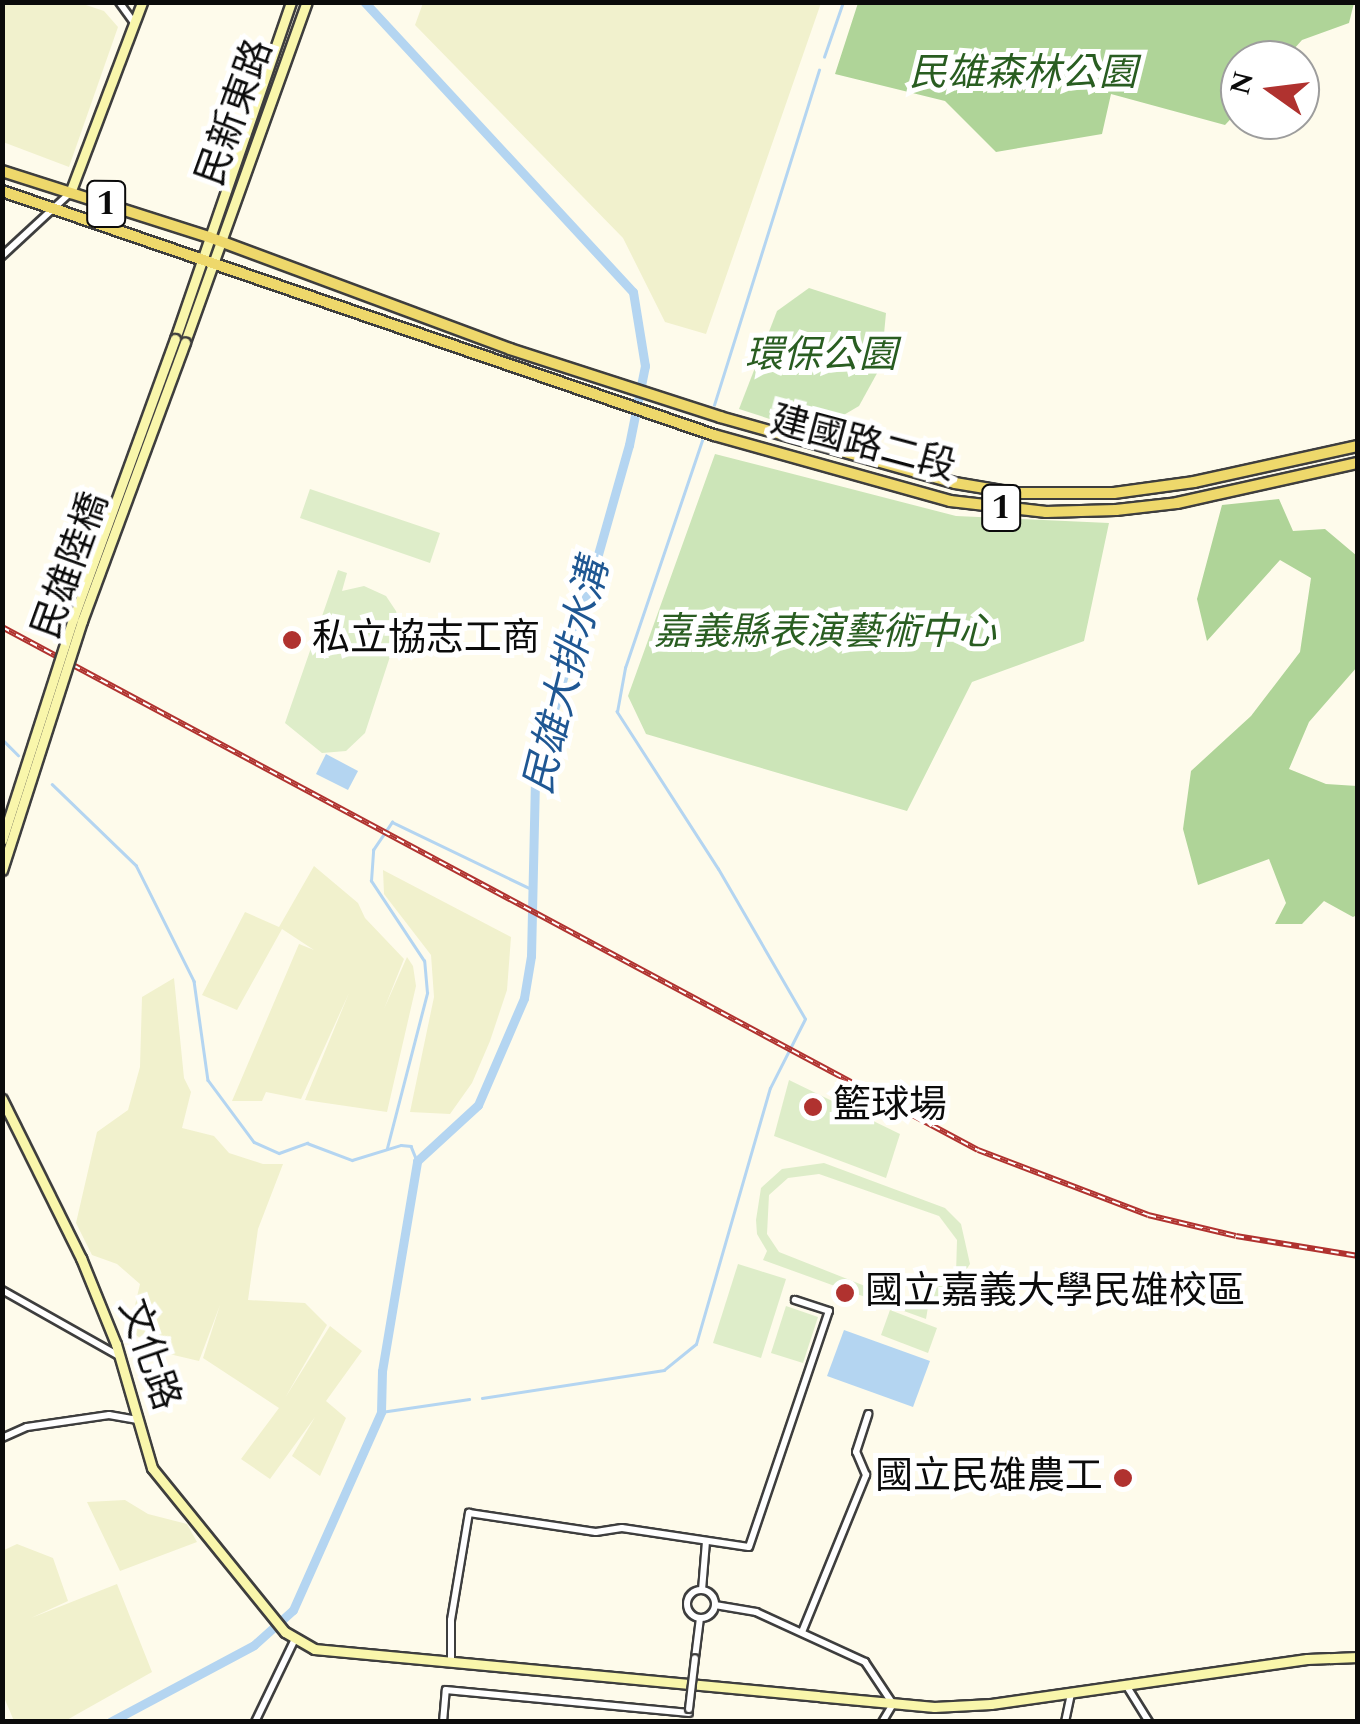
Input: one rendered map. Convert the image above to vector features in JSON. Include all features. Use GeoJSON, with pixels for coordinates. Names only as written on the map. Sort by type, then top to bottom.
{"type":"FeatureCollection","features":[{"type":"Feature","properties":{"kind":"main road","name":"1"},"geometry":{"type":"LineString","coordinates":[[2,172],[221,243]]}},
{"type":"Feature","properties":{"kind":"main road","name":"1"},"geometry":{"type":"LineString","coordinates":[[2,191],[212,264]]}},
{"type":"Feature","properties":{"kind":"main road","name":"建國路二段"},"geometry":{"type":"LineString","coordinates":[[221,243],[510,350],[656,397],[955,483],[1015,493],[1114,492],[1194,482],[1358,446]]}},
{"type":"Feature","properties":{"kind":"main road","name":"建國路二段"},"geometry":{"type":"LineString","coordinates":[[212,264],[653,415],[877,483],[979,506],[1046,512],[1116,510],[1197,498],[1358,463]]}},
{"type":"Feature","properties":{"kind":"main road"},"geometry":{"type":"LineString","coordinates":[[1194,482],[1197,498]]}},
{"type":"Feature","properties":{"kind":"street"},"geometry":{"type":"LineString","coordinates":[[119,2],[134,24]]}},
{"type":"Feature","properties":{"kind":"street"},"geometry":{"type":"LineString","coordinates":[[2,256],[70,193],[142,2]]}},
{"type":"Feature","properties":{"kind":"street","name":"民新東路"},"geometry":{"type":"LineString","coordinates":[[180,340],[201,258],[290,2]]}},
{"type":"Feature","properties":{"kind":"street","name":"民新東路"},"geometry":{"type":"LineString","coordinates":[[180,340],[221,243],[307,2]]}},
{"type":"Feature","properties":{"kind":"street","name":"民雄陸橋"},"geometry":{"type":"LineString","coordinates":[[2,840],[73,618],[180,340]]}},
{"type":"Feature","properties":{"kind":"street","name":"民雄陸橋"},"geometry":{"type":"LineString","coordinates":[[2,870],[82,621],[180,340]]}},
{"type":"Feature","properties":{"kind":"street","name":"文化路"},"geometry":{"type":"LineString","coordinates":[[2,1099],[81,1258],[120,1356],[152,1468],[294,1641]]}},
{"type":"Feature","properties":{"kind":"street"},"geometry":{"type":"LineString","coordinates":[[2,1290],[120,1356]]}},
{"type":"Feature","properties":{"kind":"street"},"geometry":{"type":"LineString","coordinates":[[451,1662],[450,1620],[469,1513],[596,1532],[622,1528],[749,1547],[829,1311],[794,1300]]}},
{"type":"Feature","properties":{"kind":"street"},"geometry":{"type":"LineString","coordinates":[[802,1632],[866,1475],[856,1452],[868,1414]]}},
{"type":"Feature","properties":{"kind":"street"},"geometry":{"type":"LineString","coordinates":[[2,1438],[26,1427],[109,1415],[138,1420]]}},
{"type":"Feature","properties":{"kind":"street"},"geometry":{"type":"LineString","coordinates":[[702,1590],[706,1541]]}},
{"type":"Feature","properties":{"kind":"street"},"geometry":{"type":"LineString","coordinates":[[702,1590],[710,1593],[715,1606],[711,1614],[700,1618],[690,1612],[687,1603],[694,1592],[702,1590]]}},
{"type":"Feature","properties":{"kind":"street"},"geometry":{"type":"LineString","coordinates":[[715,1606],[756,1612],[864,1662],[894,1704]]}},
{"type":"Feature","properties":{"kind":"street"},"geometry":{"type":"LineString","coordinates":[[443,1722],[446,1690],[689,1714],[700,1618]]}},
{"type":"Feature","properties":{"kind":"street"},"geometry":{"type":"LineString","coordinates":[[255,1722],[294,1641],[314,1649],[894,1704],[991,1704],[1307,1658],[1358,1657]]}},
{"type":"Feature","properties":{"kind":"street"},"geometry":{"type":"LineString","coordinates":[[1124,1682],[1149,1722]]}},
{"type":"Feature","properties":{"kind":"street"},"geometry":{"type":"LineString","coordinates":[[1065,1722],[1072,1690]]}},
{"type":"Feature","properties":{"kind":"street"},"geometry":{"type":"LineString","coordinates":[[882,1722],[894,1704]]}},
{"type":"Feature","properties":{"kind":"green space","name":"民雄森林公園"},"geometry":{"type":"Polygon","coordinates":[[[858,2],[1354,3],[1349,23],[1302,40],[1220,40],[1220,124],[1111,94],[1102,134],[996,152],[945,101],[835,74],[858,2]]]}},
{"type":"Feature","properties":{"kind":"green space"},"geometry":{"type":"Polygon","coordinates":[[[2,3],[80,3],[104,11],[118,27],[69,167],[3,142],[2,3]]]}},
{"type":"Feature","properties":{"kind":"green space"},"geometry":{"type":"Polygon","coordinates":[[[423,3],[821,3],[706,334],[665,322],[623,238],[415,25],[423,3]]]}},
{"type":"Feature","properties":{"kind":"green space","name":"環保公園"},"geometry":{"type":"Polygon","coordinates":[[[809,288],[886,313],[881,366],[859,406],[813,433],[739,409],[777,311],[809,288]]]}},
{"type":"Feature","properties":{"kind":"green space","name":"嘉義縣表演藝術中心"},"geometry":{"type":"Polygon","coordinates":[[[715,454],[956,516],[1109,523],[1084,641],[972,682],[907,811],[646,734],[628,696],[715,454]]]}},
{"type":"Feature","properties":{"kind":"green space"},"geometry":{"type":"Polygon","coordinates":[[[310,489],[440,533],[430,563],[300,518],[310,489]]]}},
{"type":"Feature","properties":{"kind":"green space"},"geometry":{"type":"Polygon","coordinates":[[[1279,499],[1293,531],[1325,529],[1357,556],[1357,667],[1309,722],[1289,769],[1326,784],[1357,786],[1357,915],[1353,917],[1324,901],[1302,924],[1275,924],[1286,903],[1269,859],[1198,885],[1183,829],[1191,771],[1251,716],[1300,652],[1311,578],[1280,560],[1207,641],[1197,599],[1222,505],[1279,499]]]}},
{"type":"Feature","properties":{"kind":"green space"},"geometry":{"type":"Polygon","coordinates":[[[338,570],[347,573],[342,591],[364,586],[386,596],[400,626],[365,733],[346,751],[322,753],[285,723],[338,570]]]}},
{"type":"Feature","properties":{"kind":"green space"},"geometry":{"type":"Polygon","coordinates":[[[314,866],[358,903],[365,918],[404,959],[384,1009],[407,957],[413,966],[416,986],[387,1112],[305,1100],[349,993],[301,1099],[266,1092],[262,1101],[232,1101],[299,944],[314,950],[282,929],[237,1010],[202,995],[245,912],[279,927],[314,866]]]}},
{"type":"Feature","properties":{"kind":"green space"},"geometry":{"type":"Polygon","coordinates":[[[383,870],[511,937],[507,990],[490,1041],[472,1083],[450,1114],[410,1112],[434,997],[431,955],[384,894],[383,870]]]}},
{"type":"Feature","properties":{"kind":"green space"},"geometry":{"type":"Polygon","coordinates":[[[174,978],[184,1078],[191,1092],[182,1128],[214,1136],[229,1153],[263,1164],[283,1164],[258,1229],[248,1300],[305,1303],[327,1325],[285,1398],[330,1326],[362,1351],[326,1401],[346,1418],[320,1476],[292,1456],[315,1417],[270,1479],[241,1459],[279,1408],[203,1358],[220,1305],[199,1361],[165,1353],[129,1331],[140,1284],[117,1264],[92,1255],[76,1223],[97,1132],[128,1110],[140,1067],[142,997],[174,978]]]}},
{"type":"Feature","properties":{"kind":"green space","name":"籃球場"},"geometry":{"type":"Polygon","coordinates":[[[789,1080],[900,1134],[886,1178],[774,1136],[789,1080]]]}},
{"type":"Feature","properties":{"kind":"green space"},"geometry":{"type":"Polygon","coordinates":[[[824,1163],[945,1208],[961,1224],[970,1264],[950,1294],[928,1307],[926,1319],[763,1260],[767,1251],[757,1234],[756,1220],[761,1188],[782,1169],[824,1163]],[[819,1174],[788,1178],[769,1195],[767,1234],[779,1252],[913,1305],[956,1274],[957,1240],[939,1216],[819,1174]]]}},
{"type":"Feature","properties":{"kind":"green space"},"geometry":{"type":"Polygon","coordinates":[[[738,1264],[786,1279],[761,1358],[713,1343],[738,1264]]]}},
{"type":"Feature","properties":{"kind":"green space"},"geometry":{"type":"Polygon","coordinates":[[[786,1306],[818,1317],[803,1363],[771,1353],[786,1306]]]}},
{"type":"Feature","properties":{"kind":"green space"},"geometry":{"type":"Polygon","coordinates":[[[890,1310],[937,1328],[928,1353],[881,1335],[890,1310]]]}},
{"type":"Feature","properties":{"kind":"green space"},"geometry":{"type":"Polygon","coordinates":[[[125,1500],[148,1514],[187,1524],[197,1542],[120,1571],[87,1502],[125,1500]]]}},
{"type":"Feature","properties":{"kind":"green space"},"geometry":{"type":"Polygon","coordinates":[[[17,1544],[53,1558],[68,1601],[31,1618],[117,1584],[152,1672],[65,1721],[14,1721],[3,1695],[2,1551],[17,1544]]]}},
{"type":"Feature","properties":{"kind":"water"},"geometry":{"type":"Polygon","coordinates":[[[326,754],[358,771],[348,790],[316,774],[326,754]]]}},
{"type":"Feature","properties":{"kind":"water"},"geometry":{"type":"Polygon","coordinates":[[[844,1330],[930,1361],[913,1407],[827,1376],[844,1330]]]}},
{"type":"Feature","properties":{"kind":"waterway","name":"民雄大排水溝"},"geometry":{"type":"LineString","coordinates":[[110,1722],[254,1645],[293,1610],[381,1412],[382,1371],[417,1161],[478,1105],[524,998],[531,956],[535,777],[629,445],[645,366],[633,292],[364,2]]}},
{"type":"Feature","properties":{"kind":"waterway"},"geometry":{"type":"LineString","coordinates":[[824,57],[843,2]]}},
{"type":"Feature","properties":{"kind":"waterway"},"geometry":{"type":"LineString","coordinates":[[714,405],[819,70]]}},
{"type":"Feature","properties":{"kind":"waterway"},"geometry":{"type":"LineString","coordinates":[[482,1398],[664,1370],[696,1344],[770,1088],[805,1019],[718,869],[617,712],[625,668],[702,441]]}},
{"type":"Feature","properties":{"kind":"waterway"},"geometry":{"type":"LineString","coordinates":[[2,739],[18,755]]}},
{"type":"Feature","properties":{"kind":"waterway"},"geometry":{"type":"LineString","coordinates":[[52,784],[136,865],[194,981],[208,1080],[254,1142],[279,1153],[307,1143],[352,1160],[401,1145],[411,1146],[417,1161]]}},
{"type":"Feature","properties":{"kind":"waterway"},"geometry":{"type":"LineString","coordinates":[[387,1148],[427,993],[424,961],[371,881],[373,850],[392,822],[531,889]]}},
{"type":"Feature","properties":{"kind":"waterway"},"geometry":{"type":"LineString","coordinates":[[381,1412],[469,1399]]}},
{"type":"Feature","properties":{"kind":"railway"},"geometry":{"type":"LineString","coordinates":[[2,627],[978,1150],[1148,1215],[1236,1236],[1358,1256]]}},
{"type":"Feature","properties":{"kind":"place","name":"私立協志工商"},"geometry":{"type":"Point","coordinates":[292,640]}},
{"type":"Feature","properties":{"kind":"place","name":"籃球場"},"geometry":{"type":"Point","coordinates":[813,1107]}},
{"type":"Feature","properties":{"kind":"place","name":"國立嘉義大學民雄校區"},"geometry":{"type":"Point","coordinates":[845,1293]}},
{"type":"Feature","properties":{"kind":"place","name":"國立民雄農工"},"geometry":{"type":"Point","coordinates":[1123,1478]}}]}
